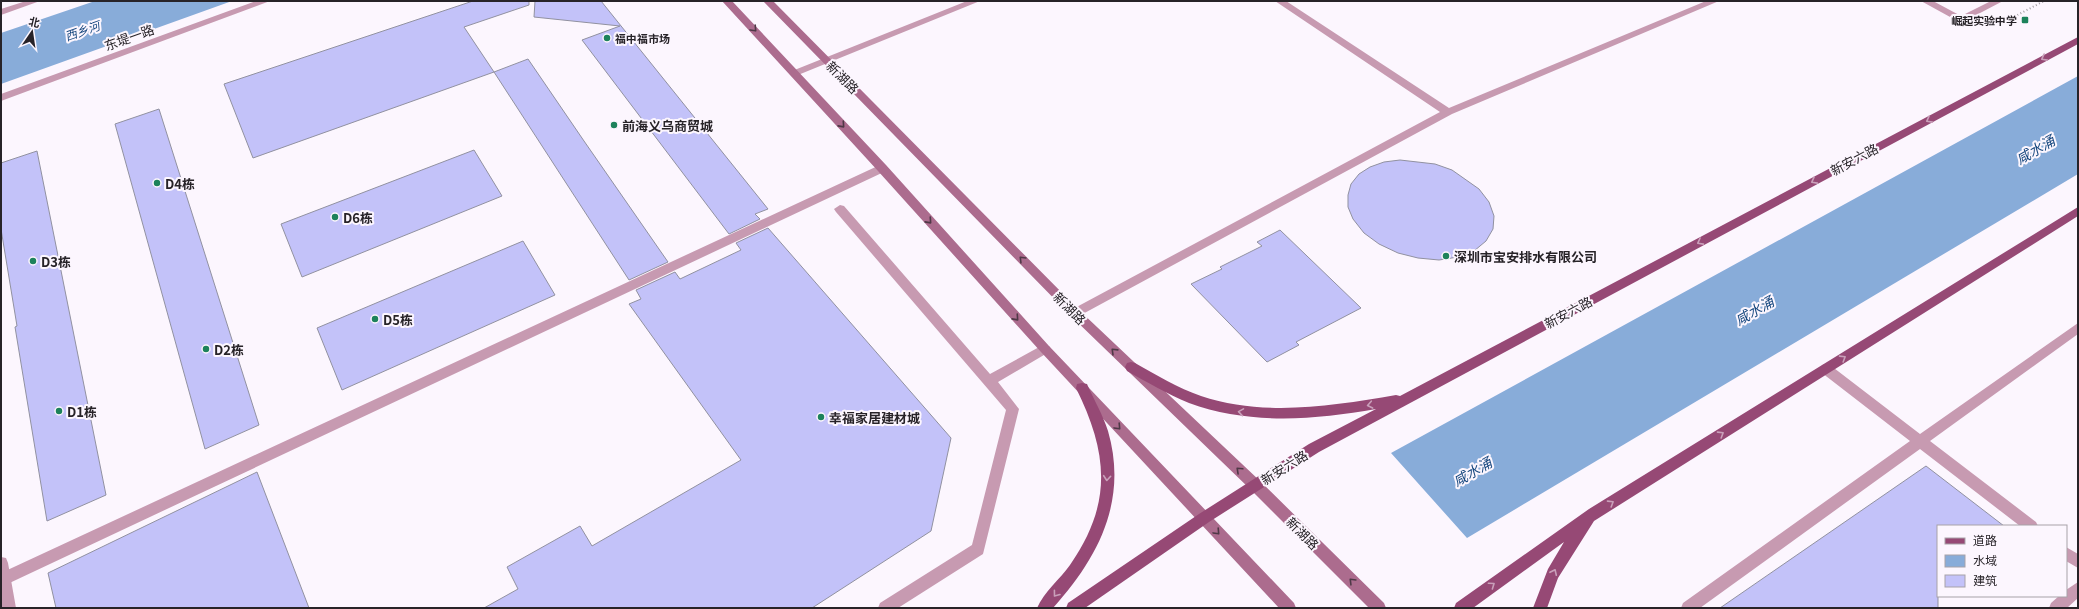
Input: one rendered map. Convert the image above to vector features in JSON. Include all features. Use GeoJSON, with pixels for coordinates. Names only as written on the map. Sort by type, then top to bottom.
{"type":"FeatureCollection","features":[{"type":"Feature","properties":{"kind":"main road"},"geometry":{"type":"LineString","coordinates":[[727,1],[882,168],[1045,349],[1289,608]]}},
{"type":"Feature","properties":{"kind":"main road","name":"新湖路"},"geometry":{"type":"LineString","coordinates":[[768,1],[1075,313],[1131,368],[1255,484],[1379,608]]}},
{"type":"Feature","properties":{"kind":"main road","name":"新安六路"},"geometry":{"type":"LineString","coordinates":[[1073,608],[1255,484],[1314,448],[2078,40]]}},
{"type":"Feature","properties":{"kind":"main road"},"geometry":{"type":"LineString","coordinates":[[1461,608],[1594,513],[2078,211]]}},
{"type":"Feature","properties":{"kind":"main road"},"geometry":{"type":"LineString","coordinates":[[1131,368],[1173,390],[1201,402],[1254,414],[1284,415],[1318,412],[1409,397]]}},
{"type":"Feature","properties":{"kind":"main road"},"geometry":{"type":"LineString","coordinates":[[1044,608],[1085,554],[1100,525],[1105,500],[1108,470],[1105,444],[1098,418],[1082,388]]}},
{"type":"Feature","properties":{"kind":"main road"},"geometry":{"type":"LineString","coordinates":[[1540,608],[1543,597],[1560,559],[1594,513]]}},
{"type":"Feature","properties":{"kind":"street"},"geometry":{"type":"LineString","coordinates":[[1,12],[35,1]]}},
{"type":"Feature","properties":{"kind":"street","name":"东堤一路"},"geometry":{"type":"LineString","coordinates":[[1,98],[265,1]]}},
{"type":"Feature","properties":{"kind":"street"},"geometry":{"type":"LineString","coordinates":[[795,73],[974,1]]}},
{"type":"Feature","properties":{"kind":"street"},"geometry":{"type":"LineString","coordinates":[[1280,1],[1448,112]]}},
{"type":"Feature","properties":{"kind":"street"},"geometry":{"type":"LineString","coordinates":[[1075,313],[1448,112],[1714,1]]}},
{"type":"Feature","properties":{"kind":"street"},"geometry":{"type":"LineString","coordinates":[[1926,1],[1961,20],[1998,1]]}},
{"type":"Feature","properties":{"kind":"street"},"geometry":{"type":"LineString","coordinates":[[2,579],[882,168]]}},
{"type":"Feature","properties":{"kind":"street"},"geometry":{"type":"LineString","coordinates":[[840,209],[1013,409],[978,549],[885,608]]}},
{"type":"Feature","properties":{"kind":"street"},"geometry":{"type":"LineString","coordinates":[[1688,608],[2078,328]]}},
{"type":"Feature","properties":{"kind":"street"},"geometry":{"type":"LineString","coordinates":[[989,381],[1045,349]]}},
{"type":"Feature","properties":{"kind":"street"},"geometry":{"type":"LineString","coordinates":[[1826,369],[2030,525]]}},
{"type":"Feature","properties":{"kind":"street"},"geometry":{"type":"LineString","coordinates":[[2067,553],[2078,562]]}},
{"type":"Feature","properties":{"kind":"street"},"geometry":{"type":"LineString","coordinates":[[1,563],[2,579],[9,608]]}},
{"type":"Feature","properties":{"kind":"street"},"geometry":{"type":"LineString","coordinates":[[2056,608],[2078,589]]}},
{"type":"Feature","properties":{"kind":"path"},"geometry":{"type":"LineString","coordinates":[[2008,20],[2044,1]]}},
{"type":"Feature","properties":{"kind":"water","name":"西乡河"},"geometry":{"type":"Polygon","coordinates":[[[95,1],[232,1],[1,84],[1,33],[95,1]]]}},
{"type":"Feature","properties":{"kind":"water","name":"咸水涌"},"geometry":{"type":"Polygon","coordinates":[[[2078,76],[2078,174],[1467,538],[1391,453],[2078,76]]]}},
{"type":"Feature","properties":{"kind":"building"},"geometry":{"type":"Polygon","coordinates":[[[473,1],[529,1],[529,5],[464,27],[494,72],[253,158],[224,84],[473,1]]]}},
{"type":"Feature","properties":{"kind":"building"},"geometry":{"type":"Polygon","coordinates":[[[535,1],[601,1],[768,209],[755,214],[760,219],[729,234],[582,40],[620,26],[534,17],[535,1]]]}},
{"type":"Feature","properties":{"kind":"building"},"geometry":{"type":"Polygon","coordinates":[[[528,59],[668,262],[629,280],[494,72],[528,59]]]}},
{"type":"Feature","properties":{"kind":"building"},"geometry":{"type":"Polygon","coordinates":[[[159,109],[259,425],[205,449],[115,124],[159,109]]]}},
{"type":"Feature","properties":{"kind":"building","name":"D6栋"},"geometry":{"type":"Polygon","coordinates":[[[474,150],[502,196],[302,277],[281,224],[474,150]]]}},
{"type":"Feature","properties":{"kind":"building"},"geometry":{"type":"Polygon","coordinates":[[[37,151],[106,495],[47,521],[15,327],[17,326],[1,229],[1,163],[37,151]]]}},
{"type":"Feature","properties":{"kind":"building"},"geometry":{"type":"Polygon","coordinates":[[[1400,160],[1435,164],[1452,170],[1479,189],[1489,202],[1494,216],[1493,229],[1486,241],[1474,251],[1458,257],[1439,260],[1418,258],[1398,253],[1379,244],[1364,233],[1353,219],[1348,207],[1348,195],[1351,184],[1359,174],[1370,167],[1384,162],[1400,160]]]}},
{"type":"Feature","properties":{"kind":"building","name":"幸福家居建材城"},"geometry":{"type":"Polygon","coordinates":[[[768,228],[951,438],[931,531],[812,608],[484,608],[518,589],[507,567],[580,526],[592,546],[741,460],[629,304],[641,299],[636,290],[675,272],[680,279],[741,250],[736,243],[768,228]]]}},
{"type":"Feature","properties":{"kind":"building"},"geometry":{"type":"Polygon","coordinates":[[[1280,230],[1361,308],[1296,342],[1299,345],[1267,362],[1191,284],[1222,269],[1220,267],[1262,246],[1257,242],[1280,230]]]}},
{"type":"Feature","properties":{"kind":"building","name":"D5栋"},"geometry":{"type":"Polygon","coordinates":[[[523,241],[555,295],[342,390],[317,328],[523,241]]]}},
{"type":"Feature","properties":{"kind":"building"},"geometry":{"type":"Polygon","coordinates":[[[1926,466],[2003,525],[1937,525],[1938,608],[1720,608],[1926,466]]]}},
{"type":"Feature","properties":{"kind":"building"},"geometry":{"type":"Polygon","coordinates":[[[257,472],[309,608],[56,608],[48,573],[257,472]]]}},
{"type":"Feature","properties":{"kind":"place","name":"崛起实验中学"},"geometry":{"type":"Point","coordinates":[2025,20]}},
{"type":"Feature","properties":{"kind":"place","name":"福中福市场"},"geometry":{"type":"Point","coordinates":[607,38]}},
{"type":"Feature","properties":{"kind":"place","name":"前海义乌商贸城"},"geometry":{"type":"Point","coordinates":[614,125]}},
{"type":"Feature","properties":{"kind":"place","name":"D4栋"},"geometry":{"type":"Point","coordinates":[157,183]}},
{"type":"Feature","properties":{"kind":"place","name":"D6栋"},"geometry":{"type":"Point","coordinates":[335,217]}},
{"type":"Feature","properties":{"kind":"place","name":"深圳市宝安排水有限公司"},"geometry":{"type":"Point","coordinates":[1446,256]}},
{"type":"Feature","properties":{"kind":"place","name":"D3栋"},"geometry":{"type":"Point","coordinates":[33,261]}},
{"type":"Feature","properties":{"kind":"place","name":"D5栋"},"geometry":{"type":"Point","coordinates":[375,319]}},
{"type":"Feature","properties":{"kind":"place","name":"D2栋"},"geometry":{"type":"Point","coordinates":[206,349]}},
{"type":"Feature","properties":{"kind":"place","name":"D1栋"},"geometry":{"type":"Point","coordinates":[59,411]}},
{"type":"Feature","properties":{"kind":"place","name":"幸福家居建材城"},"geometry":{"type":"Point","coordinates":[821,417]}}]}
